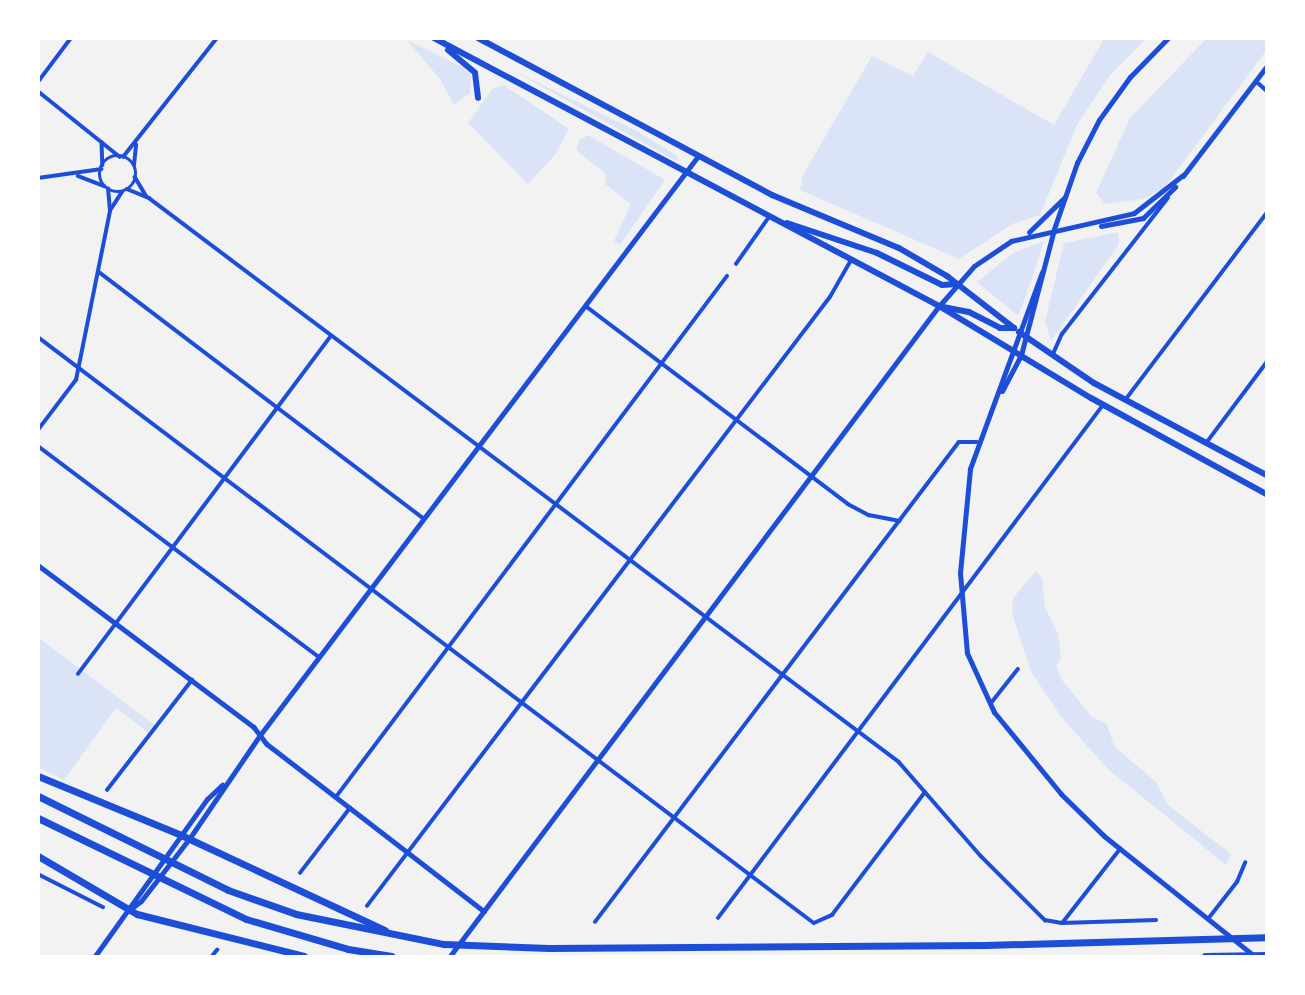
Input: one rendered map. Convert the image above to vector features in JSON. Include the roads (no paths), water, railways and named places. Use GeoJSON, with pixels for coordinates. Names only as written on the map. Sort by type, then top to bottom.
{"type":"FeatureCollection","features":[{"type":"Feature","properties":{"kind":"highway"},"geometry":{"type":"LineString","coordinates":[[38,776],[185,837],[328,908],[402,938]]}},
{"type":"Feature","properties":{"kind":"highway"},"geometry":{"type":"LineString","coordinates":[[38,796],[155,856],[296,914],[402,938],[444,944],[473,947],[986,945],[1266,937]]}},
{"type":"Feature","properties":{"kind":"highway"},"geometry":{"type":"LineString","coordinates":[[38,818],[246,919],[348,949],[391,957]]}},
{"type":"Feature","properties":{"kind":"highway"},"geometry":{"type":"LineString","coordinates":[[38,856],[128,910],[304,957]]}},
{"type":"Feature","properties":{"kind":"highway"},"geometry":{"type":"LineString","coordinates":[[1205,957],[1266,955]]}},
{"type":"Feature","properties":{"kind":"main road"},"geometry":{"type":"LineString","coordinates":[[433,38],[471,68],[478,98]]}},
{"type":"Feature","properties":{"kind":"main road"},"geometry":{"type":"LineString","coordinates":[[433,38],[850,262],[939,306],[1103,405],[1266,494]]}},
{"type":"Feature","properties":{"kind":"main road"},"geometry":{"type":"LineString","coordinates":[[478,38],[797,207],[899,248],[957,284],[1052,356],[1125,400],[1266,475]]}},
{"type":"Feature","properties":{"kind":"main road"},"geometry":{"type":"LineString","coordinates":[[1027,234],[1132,222],[1168,198],[1266,67]]}},
{"type":"Feature","properties":{"kind":"main road"},"geometry":{"type":"LineString","coordinates":[[95,957],[260,735],[587,307],[698,156]]}},
{"type":"Feature","properties":{"kind":"main road"},"geometry":{"type":"LineString","coordinates":[[1095,225],[1144,208],[1183,175]]}},
{"type":"Feature","properties":{"kind":"main road"},"geometry":{"type":"LineString","coordinates":[[939,306],[957,284],[989,254],[1027,234],[1065,197]]}},
{"type":"Feature","properties":{"kind":"main road"},"geometry":{"type":"LineString","coordinates":[[769,217],[877,253],[942,285],[957,284]]}},
{"type":"Feature","properties":{"kind":"main road"},"geometry":{"type":"LineString","coordinates":[[1054,229],[1021,355],[977,442],[963,520],[960,592],[967,653],[990,705],[1049,780],[1120,849],[1255,957]]}},
{"type":"Feature","properties":{"kind":"main road"},"geometry":{"type":"LineString","coordinates":[[998,396],[1013,350],[1016,330],[1042,272]]}},
{"type":"Feature","properties":{"kind":"main road"},"geometry":{"type":"LineString","coordinates":[[939,306],[963,309],[1000,328],[1016,330]]}},
{"type":"Feature","properties":{"kind":"main road"},"geometry":{"type":"LineString","coordinates":[[1184,449],[1192,435]]}},
{"type":"Feature","properties":{"kind":"street"},"geometry":{"type":"LineString","coordinates":[[38,82],[71,38]]}},
{"type":"Feature","properties":{"kind":"street"},"geometry":{"type":"LineString","coordinates":[[38,178],[76,176],[122,157],[136,144],[217,38]]}},
{"type":"Feature","properties":{"kind":"street"},"geometry":{"type":"LineString","coordinates":[[1054,229],[1099,120],[1130,77],[1168,38]]}},
{"type":"Feature","properties":{"kind":"street"},"geometry":{"type":"LineString","coordinates":[[1256,81],[1266,90]]}},
{"type":"Feature","properties":{"kind":"street"},"geometry":{"type":"LineString","coordinates":[[38,91],[134,167]]}},
{"type":"Feature","properties":{"kind":"street"},"geometry":{"type":"LineString","coordinates":[[38,430],[76,380],[80,368],[110,211],[102,167],[102,139]]}},
{"type":"Feature","properties":{"kind":"street"},"geometry":{"type":"LineString","coordinates":[[136,144],[135,177],[149,198]]}},
{"type":"Feature","properties":{"kind":"street"},"geometry":{"type":"LineString","coordinates":[[76,176],[149,198],[899,762],[1045,920],[1062,923],[1156,920]]}},
{"type":"Feature","properties":{"kind":"street"},"geometry":{"type":"LineString","coordinates":[[110,211],[135,177]]}},
{"type":"Feature","properties":{"kind":"street"},"geometry":{"type":"LineString","coordinates":[[1052,356],[1062,334],[1168,198]]}},
{"type":"Feature","properties":{"kind":"street"},"geometry":{"type":"LineString","coordinates":[[1125,400],[1266,214]]}},
{"type":"Feature","properties":{"kind":"street"},"geometry":{"type":"LineString","coordinates":[[736,264],[769,217]]}},
{"type":"Feature","properties":{"kind":"street"},"geometry":{"type":"LineString","coordinates":[[367,906],[522,704],[734,419],[830,297],[850,262]]}},
{"type":"Feature","properties":{"kind":"street"},"geometry":{"type":"LineString","coordinates":[[99,272],[424,519]]}},
{"type":"Feature","properties":{"kind":"street"},"geometry":{"type":"LineString","coordinates":[[335,797],[727,276]]}},
{"type":"Feature","properties":{"kind":"street"},"geometry":{"type":"LineString","coordinates":[[450,957],[939,306]]}},
{"type":"Feature","properties":{"kind":"street"},"geometry":{"type":"LineString","coordinates":[[587,307],[811,477],[869,515],[899,522]]}},
{"type":"Feature","properties":{"kind":"street"},"geometry":{"type":"LineString","coordinates":[[78,674],[331,336]]}},
{"type":"Feature","properties":{"kind":"street"},"geometry":{"type":"LineString","coordinates":[[38,337],[446,649],[814,923],[832,915],[925,792]]}},
{"type":"Feature","properties":{"kind":"street"},"geometry":{"type":"LineString","coordinates":[[1206,443],[1266,363]]}},
{"type":"Feature","properties":{"kind":"street"},"geometry":{"type":"LineString","coordinates":[[718,918],[960,592],[1103,405]]}},
{"type":"Feature","properties":{"kind":"street"},"geometry":{"type":"LineString","coordinates":[[595,922],[676,819],[959,442],[977,442]]}},
{"type":"Feature","properties":{"kind":"street"},"geometry":{"type":"LineString","coordinates":[[38,446],[320,658]]}},
{"type":"Feature","properties":{"kind":"street"},"geometry":{"type":"LineString","coordinates":[[38,565],[192,680],[335,797],[484,911]]}},
{"type":"Feature","properties":{"kind":"street"},"geometry":{"type":"LineString","coordinates":[[990,705],[1018,669]]}},
{"type":"Feature","properties":{"kind":"street"},"geometry":{"type":"LineString","coordinates":[[107,790],[192,680]]}},
{"type":"Feature","properties":{"kind":"street"},"geometry":{"type":"LineString","coordinates":[[300,873],[350,808]]}},
{"type":"Feature","properties":{"kind":"street"},"geometry":{"type":"LineString","coordinates":[[1062,923],[1120,849]]}},
{"type":"Feature","properties":{"kind":"street"},"geometry":{"type":"LineString","coordinates":[[1208,919],[1237,883],[1245,863]]}},
{"type":"Feature","properties":{"kind":"street"},"geometry":{"type":"LineString","coordinates":[[38,874],[103,907]]}},
{"type":"Feature","properties":{"kind":"street"},"geometry":{"type":"LineString","coordinates":[[212,957],[217,950]]}}]}
